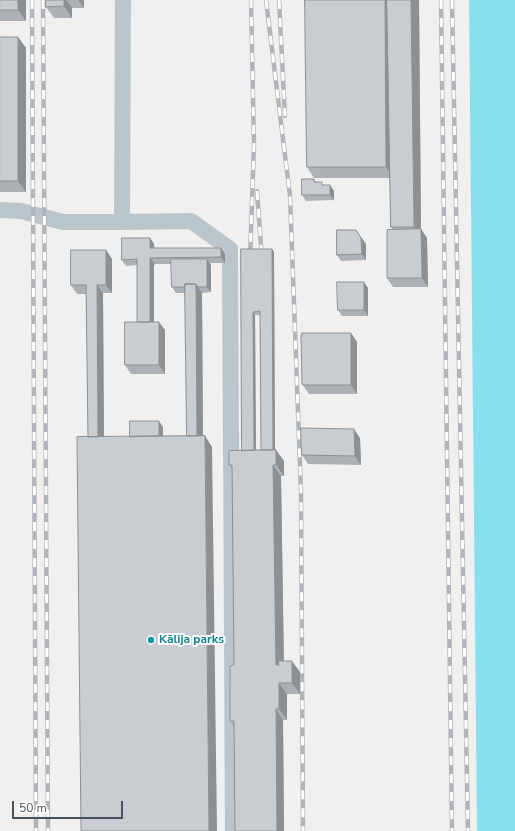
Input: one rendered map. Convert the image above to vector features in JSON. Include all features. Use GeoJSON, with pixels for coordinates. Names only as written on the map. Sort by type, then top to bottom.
{"type":"FeatureCollection","features":[{"type":"Feature","properties":{"kind":"street"},"geometry":{"type":"LineString","coordinates":[[122,222],[123,0]]}},
{"type":"Feature","properties":{"kind":"street"},"geometry":{"type":"LineString","coordinates":[[0,210],[21,211],[63,222],[191,221],[230,249],[233,831]]}},
{"type":"Feature","properties":{"kind":"water"},"geometry":{"type":"Polygon","coordinates":[[[469,0],[515,0],[515,831],[477,831],[469,0]]]}},
{"type":"Feature","properties":{"kind":"building"},"geometry":{"type":"Polygon","coordinates":[[[0,0],[18,0],[18,10],[0,10],[0,0]]]}},
{"type":"Feature","properties":{"kind":"building"},"geometry":{"type":"Polygon","coordinates":[[[46,0],[64,0],[64,6],[46,7],[46,0]]]}},
{"type":"Feature","properties":{"kind":"building"},"geometry":{"type":"Polygon","coordinates":[[[305,0],[385,0],[386,167],[307,167],[305,0]]]}},
{"type":"Feature","properties":{"kind":"building"},"geometry":{"type":"Polygon","coordinates":[[[387,0],[411,0],[414,227],[391,227],[387,0]]]}},
{"type":"Feature","properties":{"kind":"building"},"geometry":{"type":"Polygon","coordinates":[[[0,37],[18,37],[18,181],[0,181],[0,37]]]}},
{"type":"Feature","properties":{"kind":"building"},"geometry":{"type":"Polygon","coordinates":[[[302,179],[314,179],[314,182],[322,182],[322,185],[330,185],[330,195],[302,195],[302,179]]]}},
{"type":"Feature","properties":{"kind":"building"},"geometry":{"type":"Polygon","coordinates":[[[421,229],[422,278],[387,278],[387,230],[421,229]]]}},
{"type":"Feature","properties":{"kind":"building"},"geometry":{"type":"Polygon","coordinates":[[[337,230],[356,230],[361,238],[362,254],[337,255],[337,230]]]}},
{"type":"Feature","properties":{"kind":"building"},"geometry":{"type":"Polygon","coordinates":[[[122,238],[150,238],[150,248],[221,248],[221,257],[150,258],[150,322],[137,322],[137,259],[122,260],[122,238]]]}},
{"type":"Feature","properties":{"kind":"building"},"geometry":{"type":"Polygon","coordinates":[[[241,249],[272,249],[273,450],[261,450],[260,311],[253,312],[254,450],[242,451],[241,249]]]}},
{"type":"Feature","properties":{"kind":"building"},"geometry":{"type":"Polygon","coordinates":[[[71,250],[106,250],[106,285],[97,285],[98,437],[88,437],[86,285],[71,285],[71,250]]]}},
{"type":"Feature","properties":{"kind":"building"},"geometry":{"type":"Polygon","coordinates":[[[171,259],[207,259],[207,287],[198,287],[196,284],[185,284],[185,287],[172,287],[171,259]]]}},
{"type":"Feature","properties":{"kind":"building"},"geometry":{"type":"Polygon","coordinates":[[[337,282],[364,282],[364,310],[338,310],[337,282]]]}},
{"type":"Feature","properties":{"kind":"building"},"geometry":{"type":"Polygon","coordinates":[[[185,284],[196,284],[197,436],[187,436],[185,284]]]}},
{"type":"Feature","properties":{"kind":"building"},"geometry":{"type":"Polygon","coordinates":[[[125,322],[159,322],[159,365],[125,365],[125,322]]]}},
{"type":"Feature","properties":{"kind":"building"},"geometry":{"type":"Polygon","coordinates":[[[302,333],[351,333],[351,385],[302,384],[302,333]]]}},
{"type":"Feature","properties":{"kind":"building"},"geometry":{"type":"Polygon","coordinates":[[[130,421],[159,421],[159,436],[130,437],[130,421]]]}},
{"type":"Feature","properties":{"kind":"building"},"geometry":{"type":"Polygon","coordinates":[[[301,428],[354,429],[355,456],[302,455],[301,428]]]}},
{"type":"Feature","properties":{"kind":"building","name":"Kālija parks"},"geometry":{"type":"Polygon","coordinates":[[[205,436],[209,831],[81,831],[77,437],[205,436]]]}},
{"type":"Feature","properties":{"kind":"building"},"geometry":{"type":"Polygon","coordinates":[[[276,450],[276,465],[273,465],[276,665],[279,665],[278,661],[292,661],[292,683],[279,683],[279,709],[276,709],[277,831],[235,831],[234,721],[230,721],[230,666],[234,665],[232,465],[229,465],[229,451],[276,450]]]}},
{"type":"Feature","properties":{"kind":"railway"},"geometry":{"type":"LineString","coordinates":[[32,0],[36,831]]}},
{"type":"Feature","properties":{"kind":"railway"},"geometry":{"type":"LineString","coordinates":[[43,0],[48,831]]}},
{"type":"Feature","properties":{"kind":"railway"},"geometry":{"type":"LineString","coordinates":[[250,260],[254,145],[251,0]]}},
{"type":"Feature","properties":{"kind":"railway"},"geometry":{"type":"LineString","coordinates":[[266,0],[290,196],[301,492],[303,831]]}},
{"type":"Feature","properties":{"kind":"railway"},"geometry":{"type":"LineString","coordinates":[[279,0],[285,116]]}},
{"type":"Feature","properties":{"kind":"railway"},"geometry":{"type":"LineString","coordinates":[[441,0],[452,831]]}},
{"type":"Feature","properties":{"kind":"railway"},"geometry":{"type":"LineString","coordinates":[[452,0],[468,831]]}},
{"type":"Feature","properties":{"kind":"railway"},"geometry":{"type":"LineString","coordinates":[[257,191],[262,259]]}},
{"type":"Feature","properties":{"kind":"place","name":"Kālija parks"},"geometry":{"type":"Point","coordinates":[151,640]}}]}
